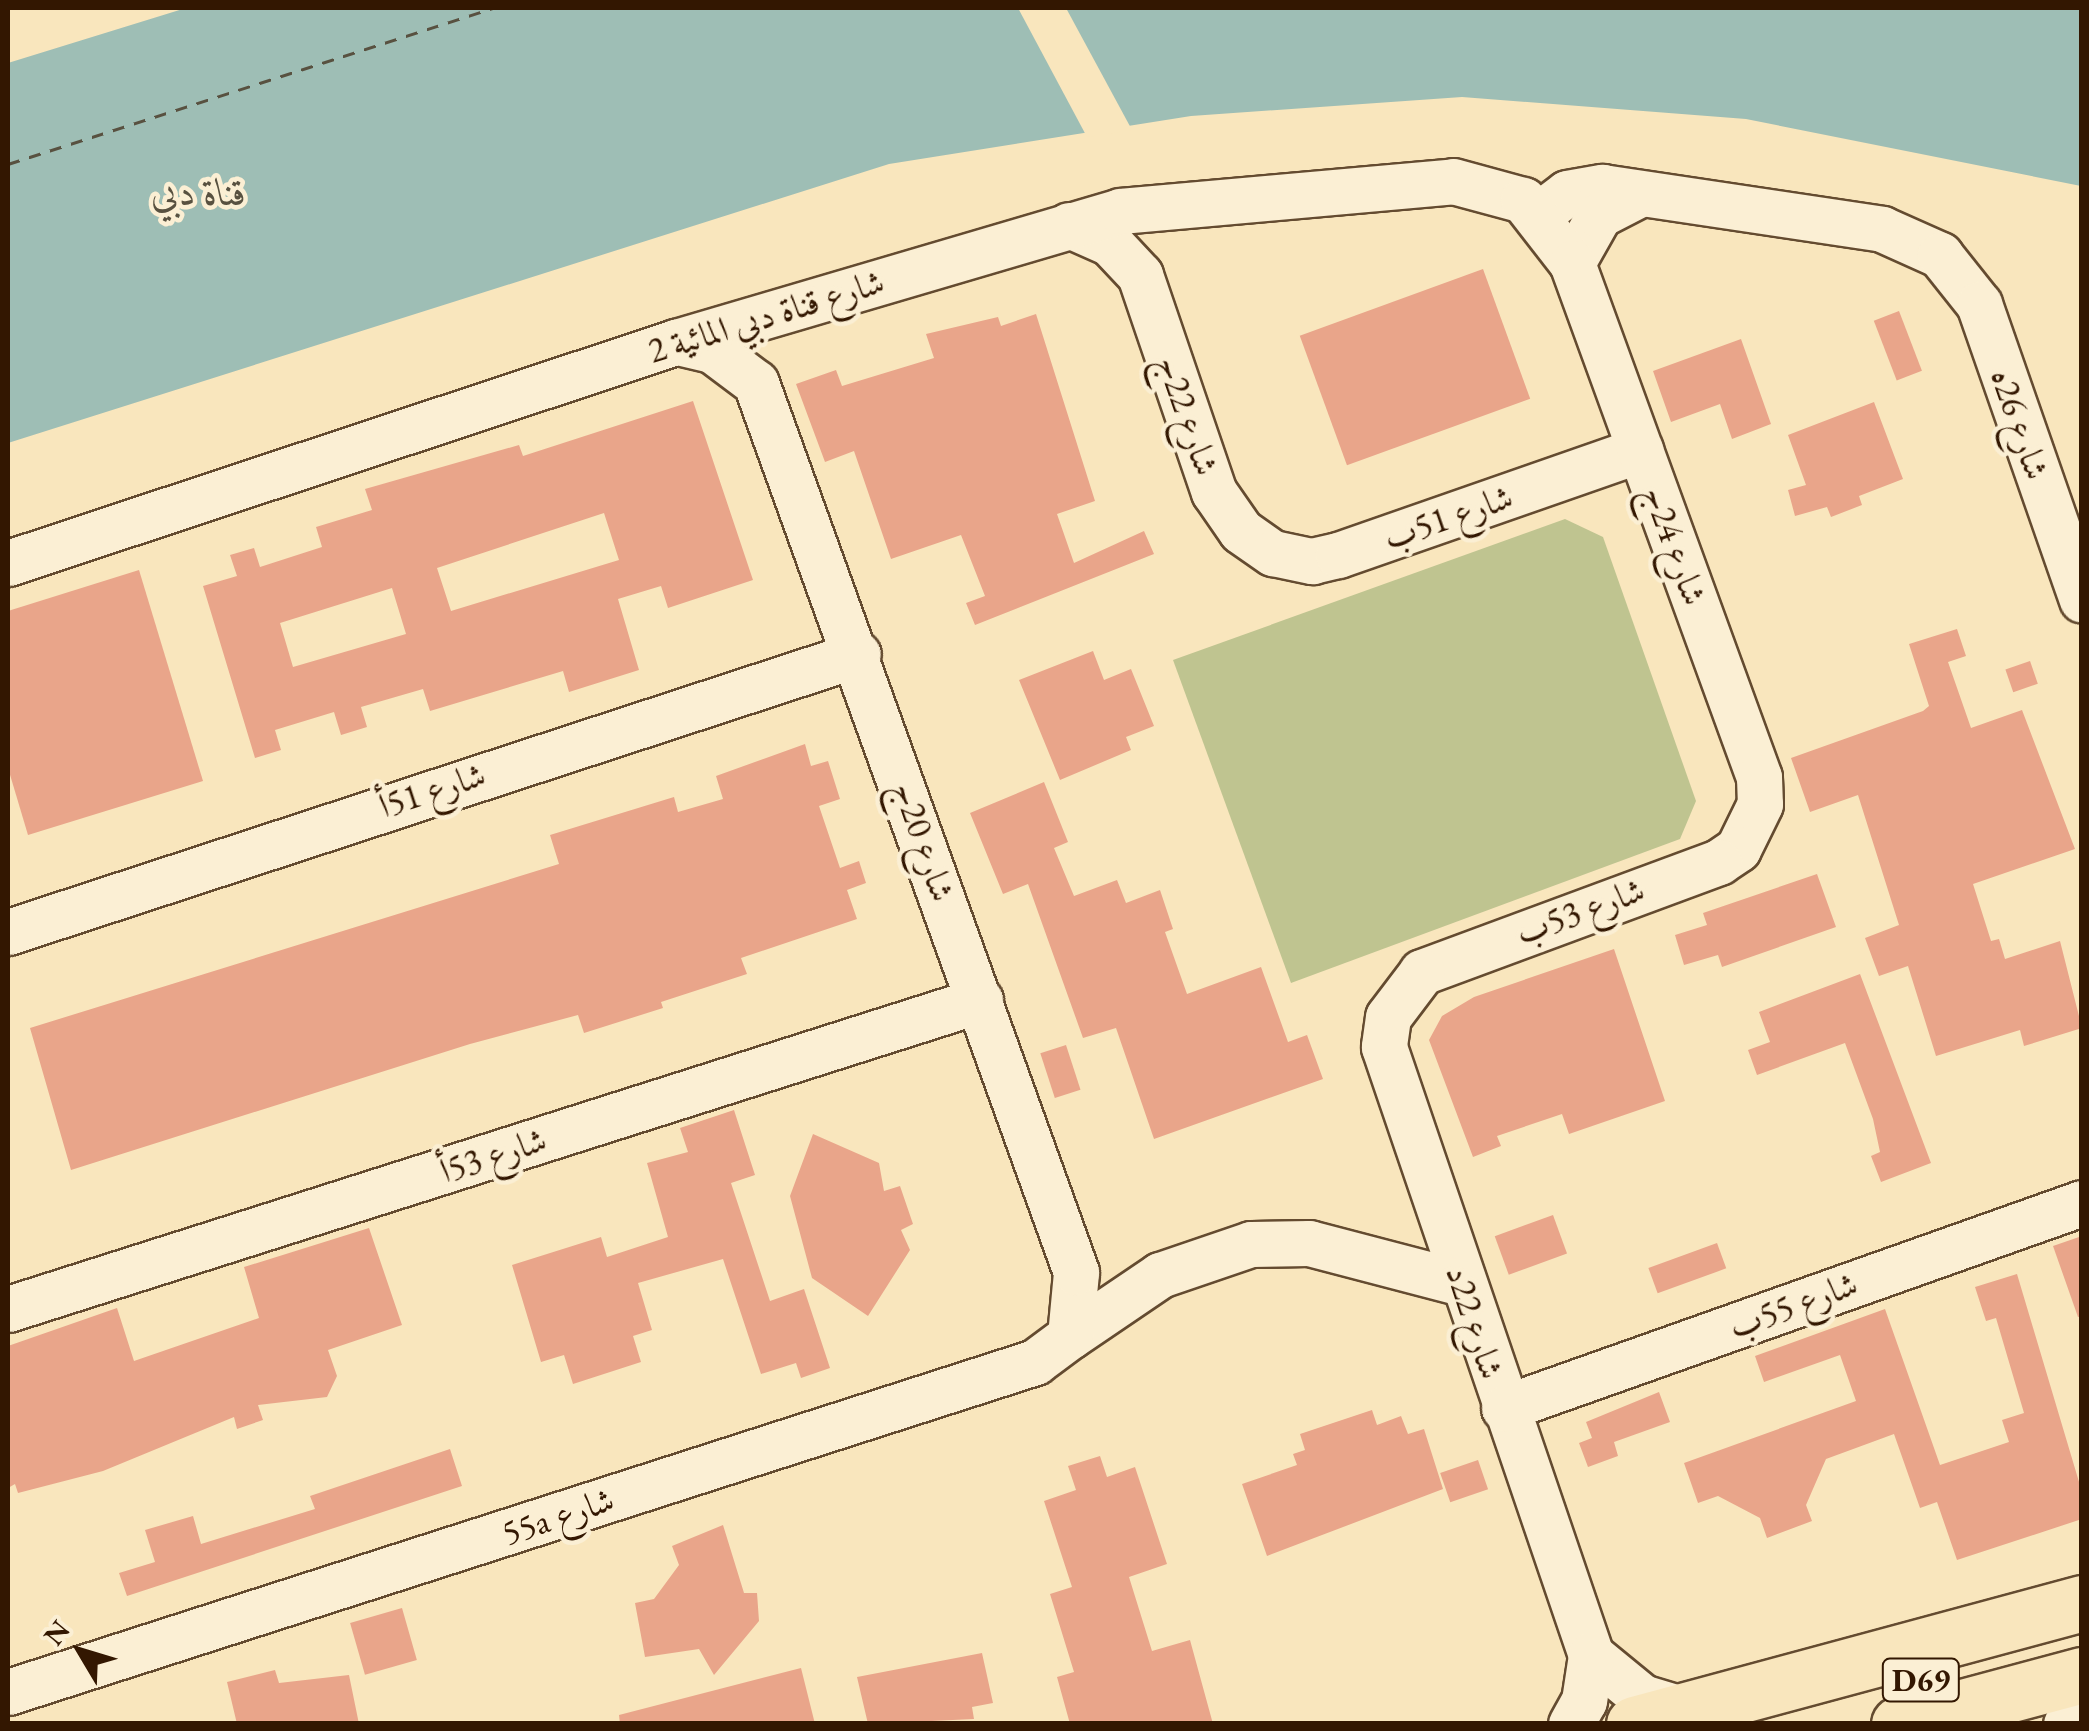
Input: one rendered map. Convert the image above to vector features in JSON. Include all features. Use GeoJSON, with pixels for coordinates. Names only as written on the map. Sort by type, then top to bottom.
{"type":"FeatureCollection","features":[{"type":"Feature","properties":{"kind":"main road"},"geometry":{"type":"LineString","coordinates":[[1659,1717],[2082,1604]]}},
{"type":"Feature","properties":{"kind":"main road","name":"D69"},"geometry":{"type":"LineString","coordinates":[[1760,1724],[2082,1636]]}},
{"type":"Feature","properties":{"kind":"main road","name":"D69"},"geometry":{"type":"LineString","coordinates":[[1899,1724],[2082,1675]]}},
{"type":"Feature","properties":{"kind":"street","name":"شارع قناة دبي المائية 2"},"geometry":{"type":"LineString","coordinates":[[8,562],[676,342],[1069,225],[1166,203],[1452,181],[1503,192],[1538,215],[1572,263]]}},
{"type":"Feature","properties":{"kind":"street"},"geometry":{"type":"LineString","coordinates":[[1538,215],[1584,188],[1636,196]]}},
{"type":"Feature","properties":{"kind":"street"},"geometry":{"type":"LineString","coordinates":[[1572,263],[1599,215],[1636,196]]}},
{"type":"Feature","properties":{"kind":"street","name":"شارع 26ه"},"geometry":{"type":"LineString","coordinates":[[1636,196],[1897,233],[1940,255],[1979,304],[2082,600]]}},
{"type":"Feature","properties":{"kind":"street"},"geometry":{"type":"LineString","coordinates":[[1140,275],[1146,236],[1166,203]]}},
{"type":"Feature","properties":{"kind":"street","name":"شارع 22ج"},"geometry":{"type":"LineString","coordinates":[[1069,225],[1110,243],[1140,275],[1214,492],[1256,544]]}},
{"type":"Feature","properties":{"kind":"street","name":"شارع 24ج"},"geometry":{"type":"LineString","coordinates":[[1572,263],[1759,777],[1751,830]]}},
{"type":"Feature","properties":{"kind":"street"},"geometry":{"type":"LineString","coordinates":[[756,383],[760,348],[789,307]]}},
{"type":"Feature","properties":{"kind":"street"},"geometry":{"type":"LineString","coordinates":[[676,342],[712,350],[756,383]]}},
{"type":"Feature","properties":{"kind":"street","name":"شارع 20ج"},"geometry":{"type":"LineString","coordinates":[[756,383],[858,654],[1076,1272],[1073,1320]]}},
{"type":"Feature","properties":{"kind":"street","name":"شارع 51ب"},"geometry":{"type":"LineString","coordinates":[[1256,544],[1292,559],[1338,555],[1640,450]]}},
{"type":"Feature","properties":{"kind":"street","name":"شارع 51أ"},"geometry":{"type":"LineString","coordinates":[[8,932],[858,654]]}},
{"type":"Feature","properties":{"kind":"street","name":"شارع 53ب"},"geometry":{"type":"LineString","coordinates":[[1403,989],[1446,959],[1719,862],[1751,830]]}},
{"type":"Feature","properties":{"kind":"street","name":"شارع 22د"},"geometry":{"type":"LineString","coordinates":[[1403,989],[1388,1017],[1384,1047],[1591,1655],[1584,1701],[1571,1724]]}},
{"type":"Feature","properties":{"kind":"street","name":"شارع 53أ"},"geometry":{"type":"LineString","coordinates":[[8,1309],[980,1000]]}},
{"type":"Feature","properties":{"kind":"street","name":"شارع 55ب"},"geometry":{"type":"LineString","coordinates":[[1504,1408],[2082,1203]]}},
{"type":"Feature","properties":{"kind":"street","name":"55a شارع"},"geometry":{"type":"LineString","coordinates":[[8,1692],[1035,1362],[1073,1320],[1160,1274],[1251,1244],[1337,1248],[1462,1283]]}},
{"type":"Feature","properties":{"kind":"street"},"geometry":{"type":"LineString","coordinates":[[1591,1655],[1642,1697],[1659,1717]]}},
{"type":"Feature","properties":{"kind":"street"},"geometry":{"type":"LineString","coordinates":[[2066,1724],[2082,1719]]}},
{"type":"Feature","properties":{"kind":"green space"},"geometry":{"type":"Polygon","coordinates":[[[1565,519],[1603,537],[1696,801],[1680,839],[1291,983],[1173,660],[1565,519]]]}},
{"type":"Feature","properties":{"kind":"water","name":"قناة دبي"},"geometry":{"type":"Polygon","coordinates":[[[186,8],[2081,8],[2081,186],[1746,119],[1462,97],[1191,116],[889,164],[8,443],[8,63],[186,8]]]}},
{"type":"Feature","properties":{"kind":"pier"},"geometry":{"type":"Polygon","coordinates":[[[1018,8],[1066,8],[1132,130],[1087,137],[1018,8]]]}},
{"type":"Feature","properties":{"kind":"building"},"geometry":{"type":"Polygon","coordinates":[[[1483,269],[1530,399],[1347,465],[1300,336],[1483,269]]]}},
{"type":"Feature","properties":{"kind":"building"},"geometry":{"type":"Polygon","coordinates":[[[1899,311],[1922,371],[1897,380],[1874,321],[1899,311]]]}},
{"type":"Feature","properties":{"kind":"building"},"geometry":{"type":"Polygon","coordinates":[[[1036,314],[1095,501],[1057,514],[1074,563],[1144,531],[1154,554],[975,625],[966,603],[985,596],[961,535],[891,559],[854,451],[825,462],[796,384],[836,370],[842,386],[934,358],[926,334],[998,317],[1001,326],[1036,314]]]}},
{"type":"Feature","properties":{"kind":"building"},"geometry":{"type":"Polygon","coordinates":[[[1741,339],[1771,424],[1732,439],[1720,404],[1671,422],[1653,371],[1741,339]]]}},
{"type":"Feature","properties":{"kind":"building"},"geometry":{"type":"Polygon","coordinates":[[[693,401],[753,580],[668,608],[661,586],[618,599],[639,670],[569,692],[563,671],[430,711],[423,689],[361,707],[367,727],[341,735],[334,712],[275,730],[281,750],[255,758],[203,586],[237,576],[230,555],[254,548],[260,567],[322,547],[316,527],[372,510],[365,489],[519,445],[523,456],[693,401]],[[604,513],[437,568],[451,611],[619,560],[604,513]],[[392,588],[280,623],[293,667],[406,634],[392,588]]]}},
{"type":"Feature","properties":{"kind":"building"},"geometry":{"type":"Polygon","coordinates":[[[1874,402],[1903,479],[1859,496],[1862,505],[1831,517],[1827,507],[1795,516],[1788,490],[1806,485],[1788,435],[1874,402]]]}},
{"type":"Feature","properties":{"kind":"building"},"geometry":{"type":"Polygon","coordinates":[[[139,570],[203,781],[28,835],[8,768],[8,611],[139,570]]]}},
{"type":"Feature","properties":{"kind":"building"},"geometry":{"type":"Polygon","coordinates":[[[1957,629],[1966,656],[1948,662],[1971,728],[2022,710],[2075,849],[1973,884],[1991,941],[1999,939],[2005,959],[2060,941],[2082,1028],[2024,1046],[2020,1030],[1936,1056],[1908,966],[1879,976],[1865,938],[1899,925],[1858,795],[1810,812],[1791,758],[1923,711],[1929,706],[1909,644],[1957,629]]]}},
{"type":"Feature","properties":{"kind":"building"},"geometry":{"type":"Polygon","coordinates":[[[1093,651],[1104,680],[1131,669],[1154,726],[1126,737],[1131,750],[1060,780],[1019,680],[1093,651]]]}},
{"type":"Feature","properties":{"kind":"building"},"geometry":{"type":"Polygon","coordinates":[[[2030,661],[2038,684],[2013,692],[2005,669],[2030,661]]]}},
{"type":"Feature","properties":{"kind":"building"},"geometry":{"type":"Polygon","coordinates":[[[805,744],[811,766],[828,761],[840,799],[819,806],[840,868],[859,861],[866,883],[847,890],[857,919],[741,958],[747,974],[661,1002],[663,1008],[584,1033],[578,1015],[470,1044],[71,1170],[30,1028],[559,864],[550,835],[674,797],[678,812],[723,799],[716,776],[805,744]]]}},
{"type":"Feature","properties":{"kind":"building"},"geometry":{"type":"Polygon","coordinates":[[[1044,782],[1068,842],[1054,848],[1074,896],[1117,880],[1126,903],[1160,890],[1173,929],[1165,932],[1187,994],[1261,967],[1288,1042],[1307,1035],[1323,1079],[1154,1139],[1116,1028],[1083,1038],[1028,884],[1003,894],[970,813],[1044,782]]]}},
{"type":"Feature","properties":{"kind":"building"},"geometry":{"type":"Polygon","coordinates":[[[1817,874],[1836,927],[1722,967],[1718,955],[1684,965],[1675,935],[1707,925],[1703,913],[1817,874]]]}},
{"type":"Feature","properties":{"kind":"building"},"geometry":{"type":"Polygon","coordinates":[[[1614,949],[1665,1101],[1569,1134],[1562,1114],[1497,1136],[1501,1146],[1473,1157],[1429,1040],[1442,1016],[1474,997],[1614,949]]]}},
{"type":"Feature","properties":{"kind":"building"},"geometry":{"type":"Polygon","coordinates":[[[1860,974],[1931,1163],[1881,1182],[1871,1156],[1880,1152],[1873,1119],[1845,1043],[1757,1075],[1748,1050],[1770,1042],[1759,1012],[1860,974]]]}},
{"type":"Feature","properties":{"kind":"building"},"geometry":{"type":"Polygon","coordinates":[[[1066,1045],[1081,1090],[1055,1098],[1040,1053],[1066,1045]]]}},
{"type":"Feature","properties":{"kind":"building"},"geometry":{"type":"Polygon","coordinates":[[[734,1110],[755,1175],[731,1183],[770,1301],[804,1289],[830,1368],[801,1378],[796,1363],[761,1374],[723,1259],[638,1283],[652,1330],[633,1336],[641,1362],[573,1384],[564,1355],[541,1362],[512,1265],[601,1237],[607,1257],[668,1237],[647,1163],[688,1152],[680,1128],[734,1110]]]}},
{"type":"Feature","properties":{"kind":"building"},"geometry":{"type":"Polygon","coordinates":[[[813,1134],[879,1163],[884,1191],[900,1186],[913,1224],[901,1230],[910,1250],[868,1316],[812,1278],[790,1196],[813,1134]]]}},
{"type":"Feature","properties":{"kind":"building"},"geometry":{"type":"Polygon","coordinates":[[[1553,1215],[1567,1254],[1509,1275],[1495,1236],[1553,1215]]]}},
{"type":"Feature","properties":{"kind":"building"},"geometry":{"type":"Polygon","coordinates":[[[369,1228],[402,1325],[328,1350],[337,1376],[327,1397],[258,1405],[263,1420],[237,1429],[234,1417],[103,1471],[18,1493],[15,1484],[8,1488],[8,1346],[117,1308],[134,1361],[259,1318],[244,1267],[369,1228]]]}},
{"type":"Feature","properties":{"kind":"building"},"geometry":{"type":"Polygon","coordinates":[[[2082,1236],[2082,1316],[2078,1317],[2053,1246],[2082,1236]]]}},
{"type":"Feature","properties":{"kind":"building"},"geometry":{"type":"Polygon","coordinates":[[[1717,1243],[1726,1268],[1658,1293],[1648,1268],[1717,1243]]]}},
{"type":"Feature","properties":{"kind":"building"},"geometry":{"type":"Polygon","coordinates":[[[2017,1274],[2082,1492],[2082,1519],[1957,1560],[1937,1502],[1920,1508],[1894,1434],[1826,1459],[1806,1505],[1812,1521],[1767,1538],[1760,1518],[1718,1496],[1698,1503],[1684,1463],[1856,1401],[1840,1355],[1764,1382],[1755,1356],[1885,1309],[1940,1465],[2009,1442],[2002,1420],[2024,1413],[1996,1318],[1986,1321],[1975,1287],[2017,1274]]]}},
{"type":"Feature","properties":{"kind":"building"},"geometry":{"type":"Polygon","coordinates":[[[1659,1392],[1670,1422],[1614,1442],[1618,1456],[1588,1467],[1579,1443],[1592,1438],[1586,1422],[1659,1392]]]}},
{"type":"Feature","properties":{"kind":"building"},"geometry":{"type":"Polygon","coordinates":[[[1372,1410],[1377,1425],[1401,1416],[1408,1434],[1424,1429],[1443,1489],[1267,1556],[1242,1484],[1297,1465],[1293,1454],[1305,1450],[1300,1434],[1372,1410]]]}},
{"type":"Feature","properties":{"kind":"building"},"geometry":{"type":"Polygon","coordinates":[[[450,1449],[462,1486],[127,1596],[119,1573],[155,1562],[145,1530],[193,1516],[201,1544],[315,1509],[310,1496],[450,1449]]]}},
{"type":"Feature","properties":{"kind":"building"},"geometry":{"type":"Polygon","coordinates":[[[1100,1456],[1107,1477],[1135,1467],[1167,1564],[1129,1577],[1152,1651],[1190,1640],[1213,1724],[1070,1724],[1057,1677],[1074,1672],[1050,1594],[1072,1587],[1044,1501],[1076,1490],[1068,1466],[1100,1456]]]}},
{"type":"Feature","properties":{"kind":"building"},"geometry":{"type":"Polygon","coordinates":[[[1478,1460],[1488,1489],[1450,1502],[1440,1473],[1478,1460]]]}},
{"type":"Feature","properties":{"kind":"building"},"geometry":{"type":"Polygon","coordinates":[[[723,1525],[744,1593],[757,1593],[759,1621],[714,1675],[699,1649],[645,1657],[635,1603],[654,1599],[679,1565],[672,1546],[723,1525]]]}},
{"type":"Feature","properties":{"kind":"building"},"geometry":{"type":"Polygon","coordinates":[[[402,1608],[417,1660],[365,1675],[350,1623],[402,1608]]]}},
{"type":"Feature","properties":{"kind":"building"},"geometry":{"type":"Polygon","coordinates":[[[982,1653],[993,1703],[972,1707],[974,1719],[868,1724],[857,1677],[982,1653]]]}},
{"type":"Feature","properties":{"kind":"building"},"geometry":{"type":"Polygon","coordinates":[[[801,1668],[815,1724],[620,1724],[619,1715],[801,1668]]]}},
{"type":"Feature","properties":{"kind":"building"},"geometry":{"type":"Polygon","coordinates":[[[275,1670],[279,1683],[349,1675],[359,1724],[237,1724],[227,1682],[275,1670]]]}},
{"type":"Feature","properties":{"kind":"ferry route"},"geometry":{"type":"LineString","coordinates":[[8,164],[493,8]]}}]}
